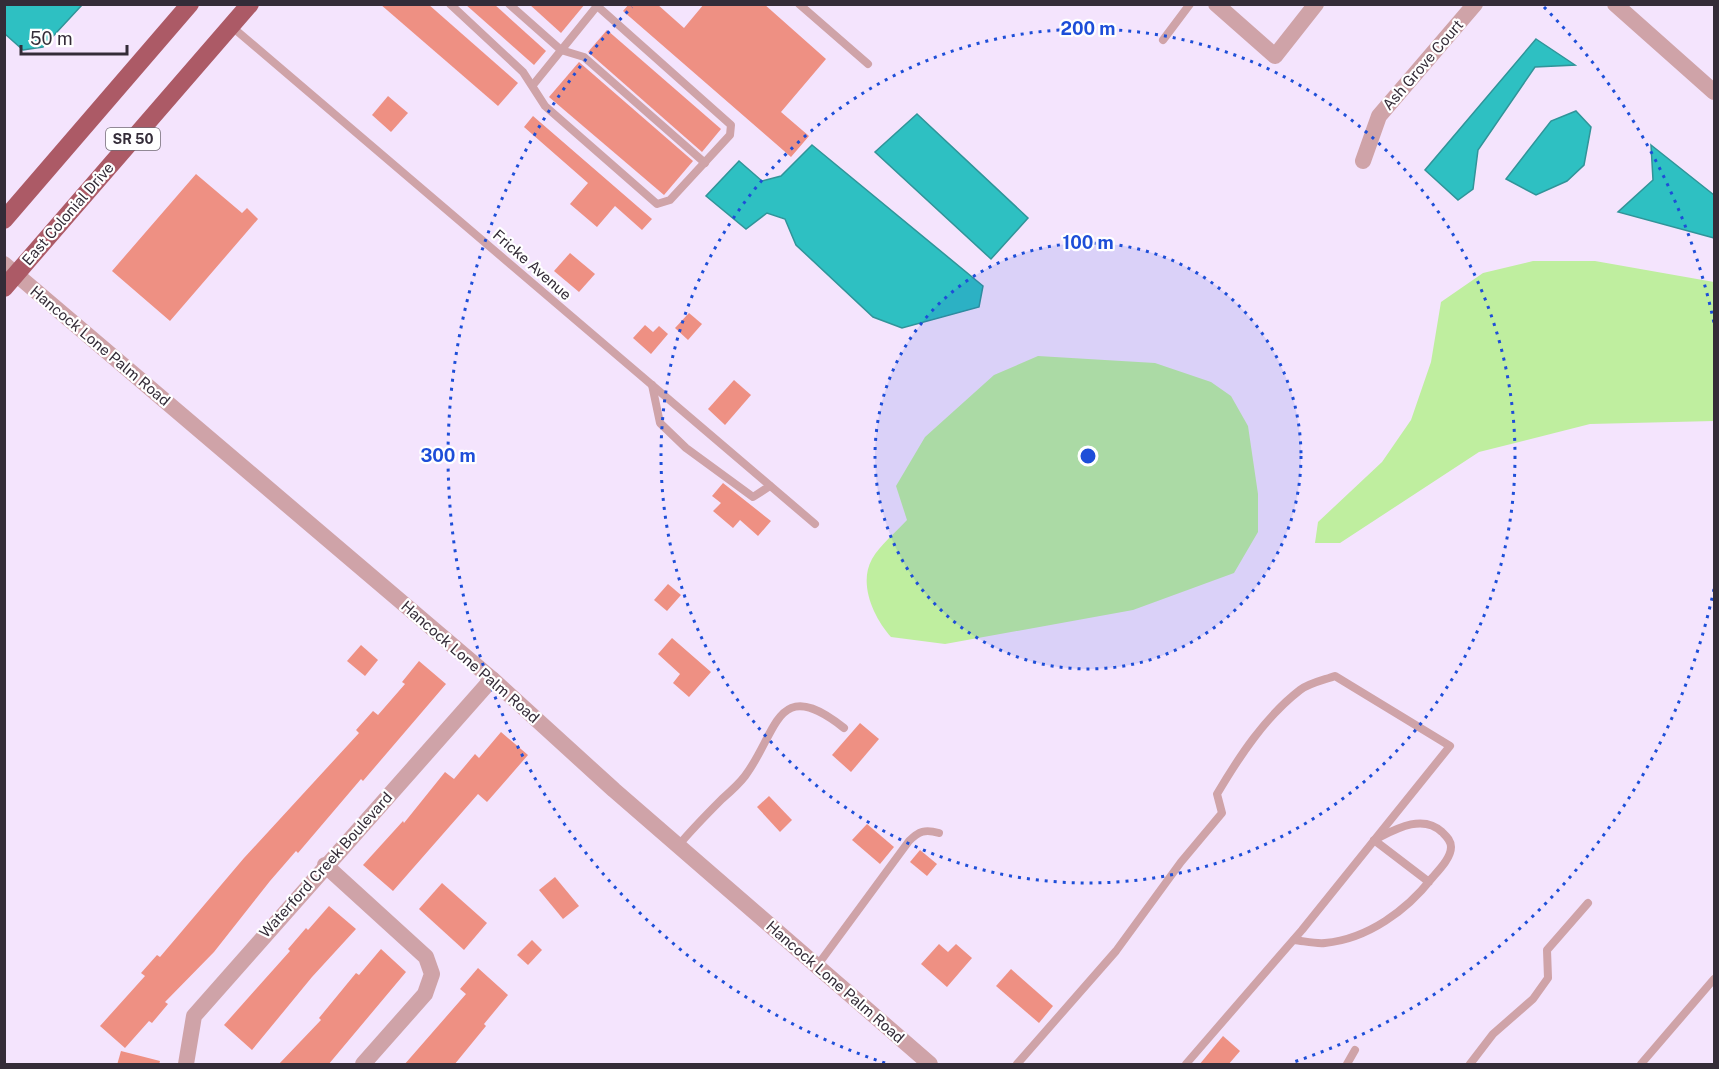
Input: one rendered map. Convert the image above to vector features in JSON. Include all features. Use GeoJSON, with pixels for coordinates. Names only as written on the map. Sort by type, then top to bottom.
{"type":"FeatureCollection","features":[{"type":"Feature","properties":{"kind":"highway","name":"SR 50"},"geometry":{"type":"LineString","coordinates":[[4,220],[190,4]]}},
{"type":"Feature","properties":{"kind":"highway","name":"East Colonial Drive"},"geometry":{"type":"LineString","coordinates":[[8,275],[250,4]]}},
{"type":"Feature","properties":{"kind":"street"},"geometry":{"type":"LineString","coordinates":[[1216,4],[1275,56],[1316,4]]}},
{"type":"Feature","properties":{"kind":"street","name":"Ash Grove Court"},"geometry":{"type":"LineString","coordinates":[[1363,161],[1379,116],[1475,4]]}},
{"type":"Feature","properties":{"kind":"street"},"geometry":{"type":"LineString","coordinates":[[1615,4],[1714,92]]}},
{"type":"Feature","properties":{"kind":"street","name":"Hancock Lone Palm Road"},"geometry":{"type":"LineString","coordinates":[[8,275],[492,679],[678,846],[930,1065]]}},
{"type":"Feature","properties":{"kind":"street","name":"Waterford Creek Boulevard"},"geometry":{"type":"LineString","coordinates":[[186,1065],[194,1016],[325,865],[492,679]]}},
{"type":"Feature","properties":{"kind":"street"},"geometry":{"type":"LineString","coordinates":[[325,865],[426,957],[432,974],[425,994],[363,1065]]}},
{"type":"Feature","properties":{"kind":"lane"},"geometry":{"type":"LineString","coordinates":[[450,4],[533,85],[545,106],[657,204],[670,200],[730,135],[731,125],[596,5],[533,85]]}},
{"type":"Feature","properties":{"kind":"lane"},"geometry":{"type":"LineString","coordinates":[[508,4],[561,50],[584,57],[705,163]]}},
{"type":"Feature","properties":{"kind":"lane"},"geometry":{"type":"LineString","coordinates":[[799,4],[868,63]]}},
{"type":"Feature","properties":{"kind":"lane"},"geometry":{"type":"LineString","coordinates":[[1163,40],[1190,4]]}},
{"type":"Feature","properties":{"kind":"lane","name":"Fricke Avenue"},"geometry":{"type":"LineString","coordinates":[[231,27],[814,524]]}},
{"type":"Feature","properties":{"kind":"lane"},"geometry":{"type":"LineString","coordinates":[[652,385],[660,423],[686,448],[753,497],[770,486]]}},
{"type":"Feature","properties":{"kind":"lane"},"geometry":{"type":"LineString","coordinates":[[1017,1065],[1116,951],[1181,862],[1222,813],[1217,794],[1234,765],[1269,720],[1302,689],[1335,676],[1450,746],[1293,940],[1186,1065]]}},
{"type":"Feature","properties":{"kind":"lane"},"geometry":{"type":"LineString","coordinates":[[678,846],[745,776],[767,735],[782,714],[797,705],[811,706],[825,713],[844,728]]}},
{"type":"Feature","properties":{"kind":"lane"},"geometry":{"type":"LineString","coordinates":[[1293,940],[1323,943],[1370,930],[1409,904],[1430,882],[1451,848],[1449,839],[1439,829],[1409,823],[1374,840]]}},
{"type":"Feature","properties":{"kind":"lane"},"geometry":{"type":"LineString","coordinates":[[817,966],[909,841],[918,832],[927,829],[939,833]]}},
{"type":"Feature","properties":{"kind":"lane"},"geometry":{"type":"LineString","coordinates":[[1374,840],[1430,882]]}},
{"type":"Feature","properties":{"kind":"lane"},"geometry":{"type":"LineString","coordinates":[[1470,1065],[1493,1034],[1533,999],[1548,978],[1547,950],[1588,903]]}},
{"type":"Feature","properties":{"kind":"lane"},"geometry":{"type":"LineString","coordinates":[[1641,1065],[1714,979]]}},
{"type":"Feature","properties":{"kind":"lane"},"geometry":{"type":"LineString","coordinates":[[1347,1065],[1355,1050]]}},
{"type":"Feature","properties":{"kind":"shaded area"},"geometry":{"type":"Polygon","coordinates":[[[5,4],[82,5],[43,47],[23,50],[5,34],[5,4]]]}},
{"type":"Feature","properties":{"kind":"shaded area"},"geometry":{"type":"Polygon","coordinates":[[[1536,39],[1575,65],[1535,67],[1478,150],[1473,189],[1458,200],[1425,170],[1536,39]]]}},
{"type":"Feature","properties":{"kind":"shaded area"},"geometry":{"type":"Polygon","coordinates":[[[1576,111],[1591,127],[1584,165],[1567,181],[1536,195],[1506,179],[1551,121],[1576,111]]]}},
{"type":"Feature","properties":{"kind":"shaded area"},"geometry":{"type":"Polygon","coordinates":[[[917,114],[1028,218],[991,259],[875,152],[917,114]]]}},
{"type":"Feature","properties":{"kind":"shaded area"},"geometry":{"type":"Polygon","coordinates":[[[812,145],[983,286],[979,307],[902,328],[873,317],[796,245],[785,219],[767,213],[746,229],[706,196],[739,161],[762,181],[781,176],[812,145]]]}},
{"type":"Feature","properties":{"kind":"shaded area"},"geometry":{"type":"Polygon","coordinates":[[[1651,145],[1714,195],[1714,238],[1618,212],[1653,180],[1651,145]]]}},
{"type":"Feature","properties":{"kind":"shaded area"},"geometry":{"type":"Polygon","coordinates":[[[1533,261],[1595,261],[1714,282],[1714,421],[1590,424],[1479,452],[1340,543],[1315,543],[1318,522],[1382,462],[1411,420],[1431,362],[1441,302],[1483,273],[1533,261]]]}},
{"type":"Feature","properties":{"kind":"shaded area"},"geometry":{"type":"Polygon","coordinates":[[[1038,356],[1155,363],[1211,382],[1231,396],[1248,426],[1258,494],[1258,532],[1234,573],[1133,610],[945,644],[891,637],[874,611],[867,590],[867,579],[868,569],[875,554],[907,520],[896,486],[925,437],[994,375],[1038,356]]]}},
{"type":"Feature","properties":{"kind":"building"},"geometry":{"type":"Polygon","coordinates":[[[380,4],[428,4],[518,83],[498,106],[380,4]]]}},
{"type":"Feature","properties":{"kind":"building"},"geometry":{"type":"Polygon","coordinates":[[[465,4],[494,4],[546,51],[534,65],[465,4]]]}},
{"type":"Feature","properties":{"kind":"building"},"geometry":{"type":"Polygon","coordinates":[[[529,4],[585,4],[561,33],[529,4]]]}},
{"type":"Feature","properties":{"kind":"building"},"geometry":{"type":"Polygon","coordinates":[[[629,4],[657,4],[684,28],[704,4],[764,4],[826,59],[781,112],[809,136],[791,157],[623,11],[629,4]]]}},
{"type":"Feature","properties":{"kind":"building"},"geometry":{"type":"Polygon","coordinates":[[[607,30],[721,129],[702,152],[588,52],[607,30]]]}},
{"type":"Feature","properties":{"kind":"building"},"geometry":{"type":"Polygon","coordinates":[[[579,62],[693,161],[664,195],[549,97],[579,62]]]}},
{"type":"Feature","properties":{"kind":"building"},"geometry":{"type":"Polygon","coordinates":[[[388,96],[408,113],[391,132],[372,115],[388,96]]]}},
{"type":"Feature","properties":{"kind":"building"},"geometry":{"type":"Polygon","coordinates":[[[533,116],[652,219],[642,230],[615,206],[597,227],[570,204],[588,183],[524,127],[533,116]]]}},
{"type":"Feature","properties":{"kind":"building"},"geometry":{"type":"Polygon","coordinates":[[[196,174],[242,213],[247,208],[258,219],[170,321],[112,271],[196,174]]]}},
{"type":"Feature","properties":{"kind":"building"},"geometry":{"type":"Polygon","coordinates":[[[570,253],[595,274],[579,292],[554,271],[570,253]]]}},
{"type":"Feature","properties":{"kind":"building"},"geometry":{"type":"Polygon","coordinates":[[[689,313],[702,324],[688,340],[675,328],[689,313]]]}},
{"type":"Feature","properties":{"kind":"building"},"geometry":{"type":"Polygon","coordinates":[[[645,325],[653,332],[659,326],[668,334],[651,354],[633,338],[645,325]]]}},
{"type":"Feature","properties":{"kind":"building"},"geometry":{"type":"Polygon","coordinates":[[[734,380],[751,395],[725,425],[708,409],[734,380]]]}},
{"type":"Feature","properties":{"kind":"building"},"geometry":{"type":"Polygon","coordinates":[[[723,483],[771,521],[758,536],[740,520],[733,528],[713,511],[721,503],[712,496],[723,483]]]}},
{"type":"Feature","properties":{"kind":"building"},"geometry":{"type":"Polygon","coordinates":[[[668,584],[681,595],[667,611],[654,600],[668,584]]]}},
{"type":"Feature","properties":{"kind":"building"},"geometry":{"type":"Polygon","coordinates":[[[672,638],[711,672],[689,697],[673,683],[680,674],[658,654],[672,638]]]}},
{"type":"Feature","properties":{"kind":"building"},"geometry":{"type":"Polygon","coordinates":[[[361,645],[378,660],[365,676],[347,661],[361,645]]]}},
{"type":"Feature","properties":{"kind":"building"},"geometry":{"type":"Polygon","coordinates":[[[419,661],[446,684],[363,781],[361,779],[298,853],[296,851],[270,881],[214,952],[165,1002],[168,1004],[152,1023],[149,1021],[125,1048],[100,1026],[145,976],[141,973],[157,955],[160,957],[244,858],[359,733],[356,730],[373,711],[378,715],[405,684],[402,682],[419,661]]]}},
{"type":"Feature","properties":{"kind":"building"},"geometry":{"type":"Polygon","coordinates":[[[860,723],[879,739],[851,772],[832,755],[860,723]]]}},
{"type":"Feature","properties":{"kind":"building"},"geometry":{"type":"Polygon","coordinates":[[[501,732],[528,755],[487,802],[478,794],[393,891],[363,865],[403,821],[404,823],[445,772],[454,779],[475,754],[479,758],[501,732]]]}},
{"type":"Feature","properties":{"kind":"building"},"geometry":{"type":"Polygon","coordinates":[[[769,796],[792,820],[780,832],[757,807],[769,796]]]}},
{"type":"Feature","properties":{"kind":"building"},"geometry":{"type":"Polygon","coordinates":[[[867,824],[894,847],[880,864],[852,840],[867,824]]]}},
{"type":"Feature","properties":{"kind":"building"},"geometry":{"type":"Polygon","coordinates":[[[920,850],[937,864],[927,876],[910,862],[920,850]]]}},
{"type":"Feature","properties":{"kind":"building"},"geometry":{"type":"Polygon","coordinates":[[[555,877],[579,906],[563,919],[539,890],[555,877]]]}},
{"type":"Feature","properties":{"kind":"building"},"geometry":{"type":"Polygon","coordinates":[[[442,883],[487,923],[464,950],[419,909],[442,883]]]}},
{"type":"Feature","properties":{"kind":"building"},"geometry":{"type":"Polygon","coordinates":[[[329,906],[356,929],[312,977],[252,1050],[224,1025],[290,951],[288,949],[306,928],[308,930],[329,906]]]}},
{"type":"Feature","properties":{"kind":"building"},"geometry":{"type":"Polygon","coordinates":[[[532,940],[542,950],[528,965],[517,955],[532,940]]]}},
{"type":"Feature","properties":{"kind":"building"},"geometry":{"type":"Polygon","coordinates":[[[939,944],[948,952],[956,944],[972,958],[947,987],[921,964],[939,944]]]}},
{"type":"Feature","properties":{"kind":"building"},"geometry":{"type":"Polygon","coordinates":[[[381,949],[406,972],[328,1065],[278,1065],[321,1020],[319,1018],[356,973],[359,975],[381,949]]]}},
{"type":"Feature","properties":{"kind":"building"},"geometry":{"type":"Polygon","coordinates":[[[478,968],[508,995],[484,1024],[486,1026],[454,1065],[404,1065],[466,994],[460,989],[478,968]]]}},
{"type":"Feature","properties":{"kind":"building"},"geometry":{"type":"Polygon","coordinates":[[[1011,969],[1053,1006],[1039,1023],[996,986],[1011,969]]]}},
{"type":"Feature","properties":{"kind":"building"},"geometry":{"type":"Polygon","coordinates":[[[1223,1036],[1240,1051],[1228,1065],[1199,1065],[1223,1036]]]}},
{"type":"Feature","properties":{"kind":"building"},"geometry":{"type":"Polygon","coordinates":[[[121,1051],[160,1061],[159,1065],[117,1065],[121,1051]]]}}]}
